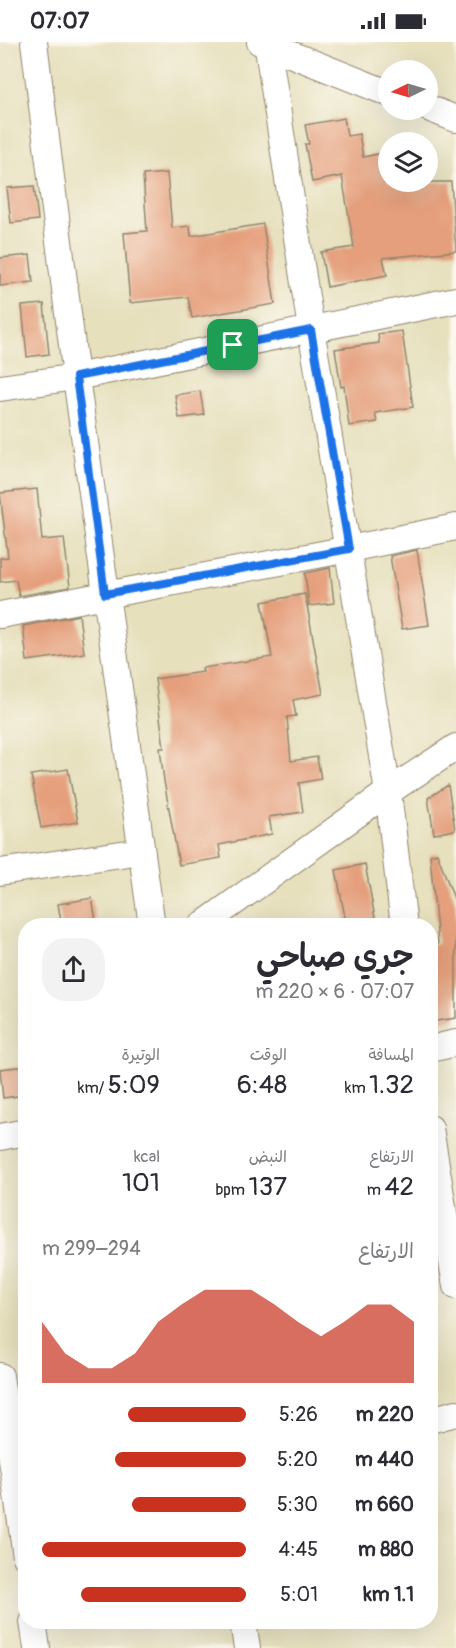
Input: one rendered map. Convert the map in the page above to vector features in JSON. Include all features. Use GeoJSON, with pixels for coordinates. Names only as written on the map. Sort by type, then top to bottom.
{"type":"FeatureCollection","features":[{"type":"Feature","properties":{"kind":"street"},"geometry":{"type":"LineString","coordinates":[[34,42],[76,377],[151,918]]}},
{"type":"Feature","properties":{"kind":"street"},"geometry":{"type":"LineString","coordinates":[[265,43],[378,89]]}},
{"type":"Feature","properties":{"kind":"street"},"geometry":{"type":"LineString","coordinates":[[265,43],[388,792],[403,918]]}},
{"type":"Feature","properties":{"kind":"street"},"geometry":{"type":"LineString","coordinates":[[438,112],[456,119]]}},
{"type":"Feature","properties":{"kind":"street"},"geometry":{"type":"LineString","coordinates":[[0,388],[76,377],[456,300]]}},
{"type":"Feature","properties":{"kind":"street"},"geometry":{"type":"LineString","coordinates":[[0,615],[456,527]]}},
{"type":"Feature","properties":{"kind":"street"},"geometry":{"type":"LineString","coordinates":[[212,918],[388,792],[456,747]]}},
{"type":"Feature","properties":{"kind":"street"},"geometry":{"type":"LineString","coordinates":[[0,872],[141,851]]}},
{"type":"Feature","properties":{"kind":"street"},"geometry":{"type":"LineString","coordinates":[[438,1047],[456,1043]]}},
{"type":"Feature","properties":{"kind":"street"},"geometry":{"type":"LineString","coordinates":[[0,1137],[18,1134]]}},
{"type":"Feature","properties":{"kind":"street"},"geometry":{"type":"LineString","coordinates":[[438,1177],[456,1286]]}},
{"type":"Feature","properties":{"kind":"street"},"geometry":{"type":"LineString","coordinates":[[0,1376],[15,1505]]}},
{"type":"Feature","properties":{"kind":"street"},"geometry":{"type":"LineString","coordinates":[[438,1418],[456,1413]]}},
{"type":"Feature","properties":{"kind":"street"},"geometry":{"type":"LineString","coordinates":[[34,1629],[37,1648]]}},
{"type":"Feature","properties":{"kind":"street"},"geometry":{"type":"LineString","coordinates":[[244,1629],[247,1648]]}},
{"type":"Feature","properties":{"kind":"building"},"geometry":{"type":"Polygon","coordinates":[[[344,118],[347,136],[359,134],[363,157],[378,154],[378,192],[438,192],[438,182],[451,182],[456,251],[383,258],[387,275],[327,287],[321,252],[354,247],[342,176],[312,182],[305,144],[309,144],[305,125],[344,118]]]}},
{"type":"Feature","properties":{"kind":"building"},"geometry":{"type":"Polygon","coordinates":[[[167,173],[172,228],[190,226],[191,236],[263,224],[275,304],[192,318],[188,297],[130,303],[124,233],[147,231],[143,175],[167,173]]]}},
{"type":"Feature","properties":{"kind":"building"},"geometry":{"type":"Polygon","coordinates":[[[34,186],[38,220],[11,223],[7,188],[34,186]]]}},
{"type":"Feature","properties":{"kind":"building"},"geometry":{"type":"Polygon","coordinates":[[[30,255],[33,282],[0,286],[0,258],[30,255]]]}},
{"type":"Feature","properties":{"kind":"building"},"geometry":{"type":"Polygon","coordinates":[[[44,304],[49,354],[27,357],[22,306],[44,304]]]}},
{"type":"Feature","properties":{"kind":"building"},"geometry":{"type":"Polygon","coordinates":[[[402,331],[413,407],[375,413],[377,422],[349,426],[344,386],[341,387],[335,349],[379,343],[378,334],[402,331]]]}},
{"type":"Feature","properties":{"kind":"building"},"geometry":{"type":"Polygon","coordinates":[[[200,391],[204,415],[179,418],[175,395],[200,391]]]}},
{"type":"Feature","properties":{"kind":"building"},"geometry":{"type":"Polygon","coordinates":[[[37,489],[42,540],[64,538],[70,587],[19,596],[16,580],[0,582],[0,558],[8,557],[0,493],[37,489]]]}},
{"type":"Feature","properties":{"kind":"building"},"geometry":{"type":"Polygon","coordinates":[[[417,550],[429,625],[402,629],[390,556],[417,550]]]}},
{"type":"Feature","properties":{"kind":"building"},"geometry":{"type":"Polygon","coordinates":[[[330,568],[334,603],[309,606],[305,573],[330,568]]]}},
{"type":"Feature","properties":{"kind":"building"},"geometry":{"type":"Polygon","coordinates":[[[305,594],[323,694],[293,700],[296,716],[287,717],[291,761],[317,757],[321,779],[299,783],[303,812],[269,817],[272,834],[219,845],[221,858],[179,865],[164,781],[160,748],[164,748],[155,679],[203,672],[202,668],[272,657],[262,602],[305,594]]]}},
{"type":"Feature","properties":{"kind":"building"},"geometry":{"type":"Polygon","coordinates":[[[79,615],[84,653],[27,661],[23,626],[79,615]]]}},
{"type":"Feature","properties":{"kind":"building"},"geometry":{"type":"Polygon","coordinates":[[[68,769],[78,822],[41,828],[31,775],[68,769]]]}},
{"type":"Feature","properties":{"kind":"building"},"geometry":{"type":"Polygon","coordinates":[[[448,785],[455,830],[434,834],[428,798],[448,785]]]}},
{"type":"Feature","properties":{"kind":"building"},"geometry":{"type":"Polygon","coordinates":[[[437,853],[456,904],[456,1018],[438,1021],[438,918],[436,918],[430,855],[437,853]]]}},
{"type":"Feature","properties":{"kind":"building"},"geometry":{"type":"Polygon","coordinates":[[[365,864],[375,918],[345,918],[336,870],[365,864]]]}},
{"type":"Feature","properties":{"kind":"building"},"geometry":{"type":"Polygon","coordinates":[[[92,898],[96,918],[61,918],[58,904],[92,898]]]}},
{"type":"Feature","properties":{"kind":"building"},"geometry":{"type":"Polygon","coordinates":[[[18,1067],[18,1096],[3,1098],[0,1069],[18,1067]]]}},
{"type":"Feature","properties":{"kind":"route"},"geometry":{"type":"LineString","coordinates":[[311,330],[349,549],[105,594],[76,377],[233,345],[311,330]]}}]}
